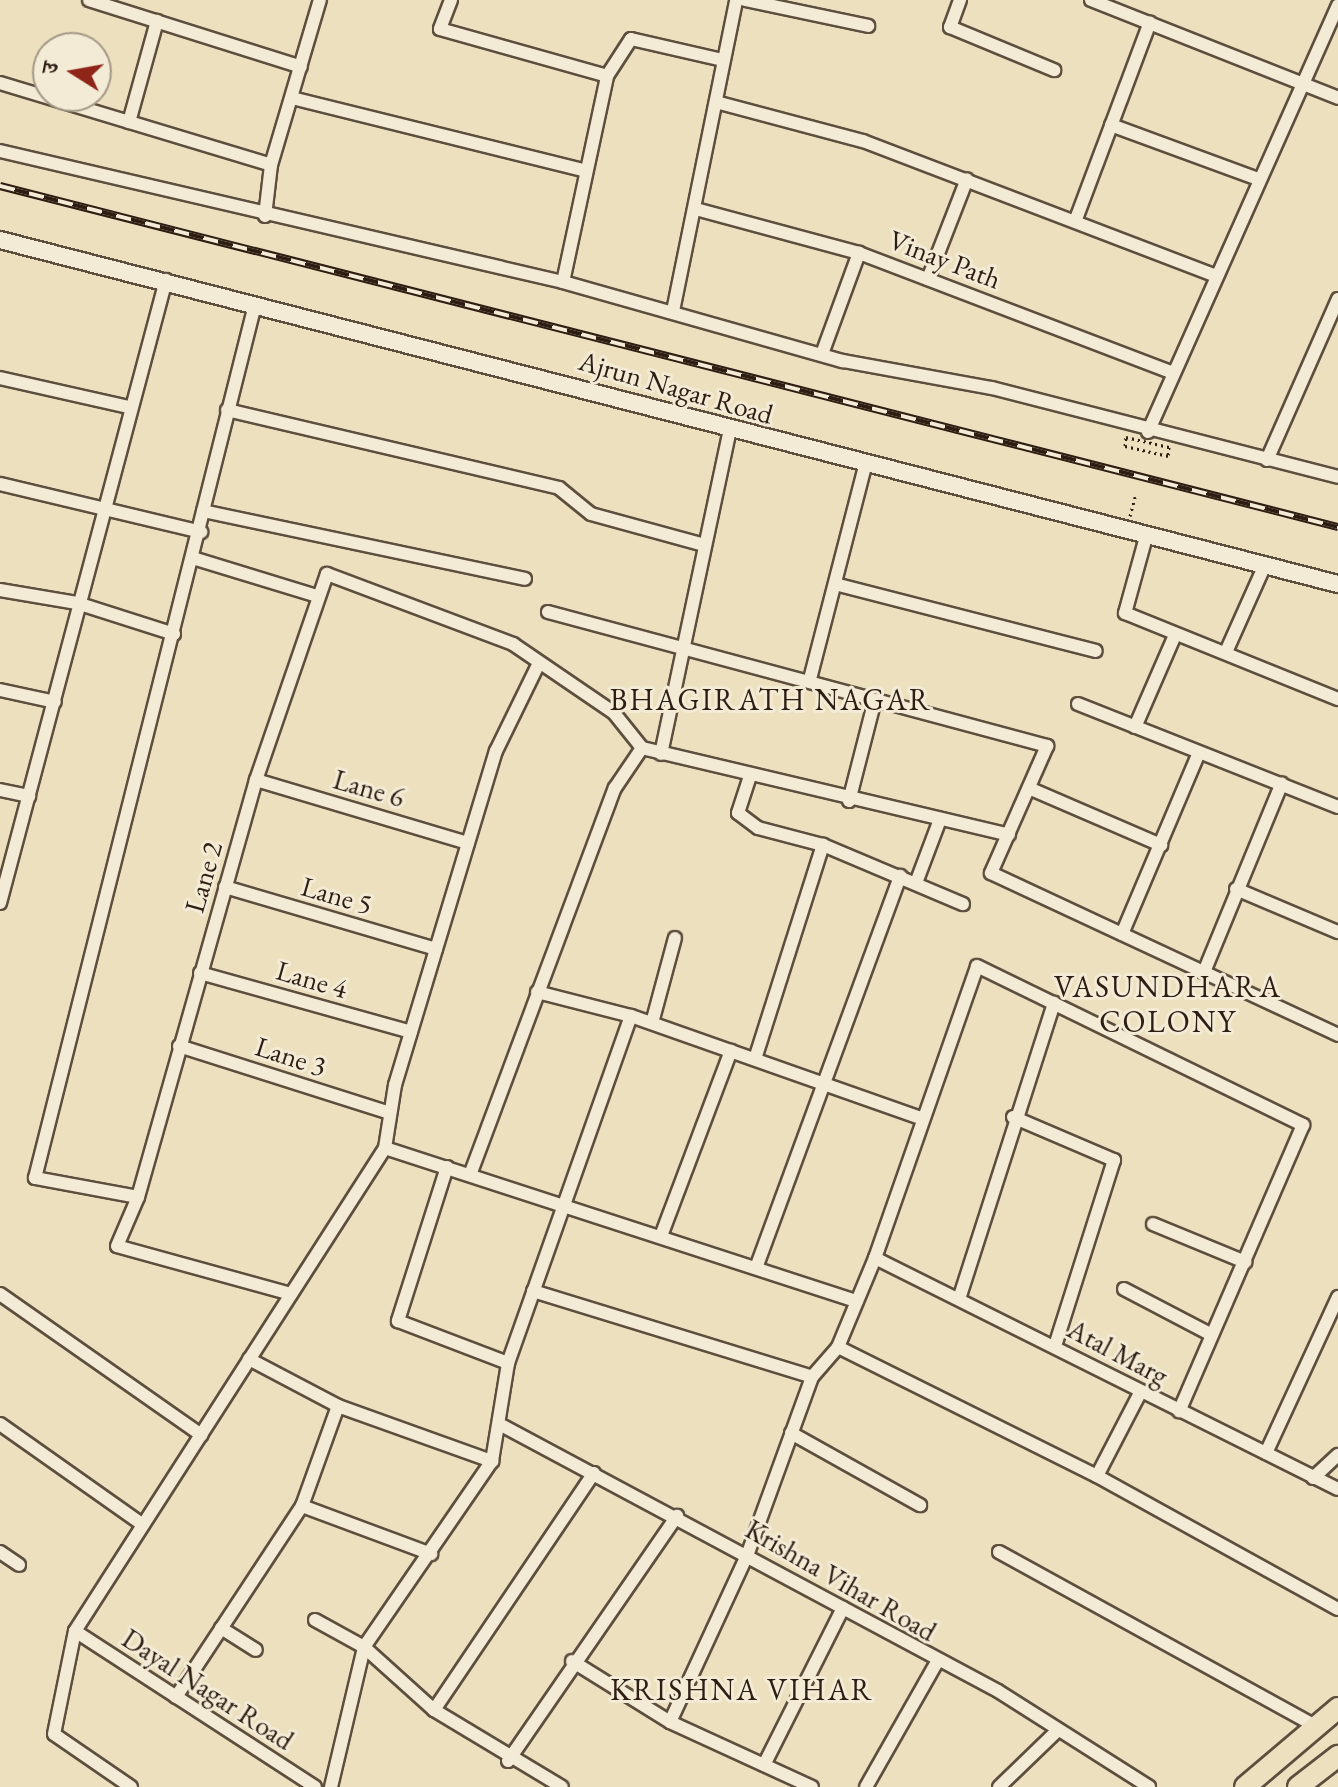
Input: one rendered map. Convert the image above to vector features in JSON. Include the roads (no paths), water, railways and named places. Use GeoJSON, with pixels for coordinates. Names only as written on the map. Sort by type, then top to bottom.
{"type":"FeatureCollection","features":[{"type":"Feature","properties":{"kind":"main road"},"geometry":{"type":"LineString","coordinates":[[1245,1787],[1338,1708]]}},
{"type":"Feature","properties":{"kind":"main road"},"geometry":{"type":"LineString","coordinates":[[1298,1787],[1338,1756]]}},
{"type":"Feature","properties":{"kind":"street"},"geometry":{"type":"LineString","coordinates":[[89,0],[301,67]]}},
{"type":"Feature","properties":{"kind":"street"},"geometry":{"type":"LineString","coordinates":[[265,216],[271,165],[320,0]]}},
{"type":"Feature","properties":{"kind":"street"},"geometry":{"type":"LineString","coordinates":[[451,0],[440,29],[607,76]]}},
{"type":"Feature","properties":{"kind":"street"},"geometry":{"type":"LineString","coordinates":[[673,311],[736,0]]}},
{"type":"Feature","properties":{"kind":"street"},"geometry":{"type":"LineString","coordinates":[[745,0],[868,26]]}},
{"type":"Feature","properties":{"kind":"street"},"geometry":{"type":"LineString","coordinates":[[960,0],[950,27],[1054,70]]}},
{"type":"Feature","properties":{"kind":"street"},"geometry":{"type":"LineString","coordinates":[[1091,0],[1338,98]]}},
{"type":"Feature","properties":{"kind":"street"},"geometry":{"type":"LineString","coordinates":[[1148,432],[1213,275],[1338,5]]}},
{"type":"Feature","properties":{"kind":"street"},"geometry":{"type":"LineString","coordinates":[[129,122],[157,21]]}},
{"type":"Feature","properties":{"kind":"street"},"geometry":{"type":"LineString","coordinates":[[1076,219],[1150,22]]}},
{"type":"Feature","properties":{"kind":"street"},"geometry":{"type":"LineString","coordinates":[[563,282],[582,170],[607,76],[631,39],[723,60]]}},
{"type":"Feature","properties":{"kind":"street"},"geometry":{"type":"LineString","coordinates":[[0,83],[271,165]]}},
{"type":"Feature","properties":{"kind":"street"},"geometry":{"type":"LineString","coordinates":[[292,98],[582,170]]}},
{"type":"Feature","properties":{"kind":"street"},"geometry":{"type":"LineString","coordinates":[[716,102],[863,141],[1076,219],[1213,275]]}},
{"type":"Feature","properties":{"kind":"street"},"geometry":{"type":"LineString","coordinates":[[1111,125],[1258,179]]}},
{"type":"Feature","properties":{"kind":"street"},"geometry":{"type":"LineString","coordinates":[[0,151],[265,216],[563,282],[822,354],[992,388],[1148,432],[1338,477]]}},
{"type":"Feature","properties":{"kind":"street"},"geometry":{"type":"LineString","coordinates":[[928,279],[967,179]]}},
{"type":"Feature","properties":{"kind":"street","name":"Vinay Path"},"geometry":{"type":"LineString","coordinates":[[696,209],[859,253],[1171,372]]}},
{"type":"Feature","properties":{"kind":"street","name":"Ajrun Nagar Road"},"geometry":{"type":"LineString","coordinates":[[0,240],[452,351],[865,466],[1338,584]]}},
{"type":"Feature","properties":{"kind":"street"},"geometry":{"type":"LineString","coordinates":[[822,354],[859,253]]}},
{"type":"Feature","properties":{"kind":"street"},"geometry":{"type":"LineString","coordinates":[[0,903],[55,702],[77,603],[129,407],[166,280]]}},
{"type":"Feature","properties":{"kind":"street"},"geometry":{"type":"LineString","coordinates":[[1267,460],[1338,299]]}},
{"type":"Feature","properties":{"kind":"street"},"geometry":{"type":"LineString","coordinates":[[138,1197],[35,1178],[174,634],[196,559],[203,511],[255,305]]}},
{"type":"Feature","properties":{"kind":"street"},"geometry":{"type":"LineString","coordinates":[[0,378],[129,407]]}},
{"type":"Feature","properties":{"kind":"street"},"geometry":{"type":"LineString","coordinates":[[227,410],[559,488],[591,514],[704,545]]}},
{"type":"Feature","properties":{"kind":"street"},"geometry":{"type":"LineString","coordinates":[[661,754],[688,648],[704,545],[730,430]]}},
{"type":"Feature","properties":{"kind":"street"},"geometry":{"type":"LineString","coordinates":[[810,679],[865,466]]}},
{"type":"Feature","properties":{"kind":"street"},"geometry":{"type":"LineString","coordinates":[[0,484],[105,506],[201,532]]}},
{"type":"Feature","properties":{"kind":"street"},"geometry":{"type":"LineString","coordinates":[[203,511],[525,579]]}},
{"type":"Feature","properties":{"kind":"street"},"geometry":{"type":"LineString","coordinates":[[1146,537],[1125,613],[1338,699]]}},
{"type":"Feature","properties":{"kind":"street"},"geometry":{"type":"LineString","coordinates":[[196,559],[317,596]]}},
{"type":"Feature","properties":{"kind":"street"},"geometry":{"type":"LineString","coordinates":[[1226,652],[1265,565]]}},
{"type":"Feature","properties":{"kind":"street","name":"Lane 2"},"geometry":{"type":"LineString","coordinates":[[291,1294],[117,1246],[138,1197],[256,780],[317,596],[327,574],[448,615],[539,663]]}},
{"type":"Feature","properties":{"kind":"street"},"geometry":{"type":"LineString","coordinates":[[835,584],[1096,651]]}},
{"type":"Feature","properties":{"kind":"street"},"geometry":{"type":"LineString","coordinates":[[0,590],[77,603],[174,634]]}},
{"type":"Feature","properties":{"kind":"street"},"geometry":{"type":"LineString","coordinates":[[548,612],[810,679],[875,700],[1047,746],[1031,789],[991,873],[1338,1035]]}},
{"type":"Feature","properties":{"kind":"street"},"geometry":{"type":"LineString","coordinates":[[1135,727],[1175,635]]}},
{"type":"Feature","properties":{"kind":"street"},"geometry":{"type":"LineString","coordinates":[[131,1787],[117,1783],[54,1734],[75,1631],[385,1148],[387,1112],[496,751],[539,663],[614,713],[642,748],[849,801],[1009,835]]}},
{"type":"Feature","properties":{"kind":"street"},"geometry":{"type":"LineString","coordinates":[[0,690],[55,702]]}},
{"type":"Feature","properties":{"kind":"street"},"geometry":{"type":"LineString","coordinates":[[849,801],[875,700]]}},
{"type":"Feature","properties":{"kind":"street"},"geometry":{"type":"LineString","coordinates":[[1078,704],[1338,807]]}},
{"type":"Feature","properties":{"kind":"street"},"geometry":{"type":"LineString","coordinates":[[470,1175],[615,788],[642,748]]}},
{"type":"Feature","properties":{"kind":"street"},"geometry":{"type":"LineString","coordinates":[[1122,934],[1199,753]]}},
{"type":"Feature","properties":{"kind":"street"},"geometry":{"type":"LineString","coordinates":[[750,776],[738,813],[758,828],[823,845],[963,904]]}},
{"type":"Feature","properties":{"kind":"street","name":"Lane 6"},"geometry":{"type":"LineString","coordinates":[[256,780],[468,843]]}},
{"type":"Feature","properties":{"kind":"street"},"geometry":{"type":"LineString","coordinates":[[1204,972],[1282,783]]}},
{"type":"Feature","properties":{"kind":"street"},"geometry":{"type":"LineString","coordinates":[[1031,789],[1161,845]]}},
{"type":"Feature","properties":{"kind":"street"},"geometry":{"type":"LineString","coordinates":[[0,790],[29,796]]}},
{"type":"Feature","properties":{"kind":"street"},"geometry":{"type":"LineString","coordinates":[[916,883],[939,822]]}},
{"type":"Feature","properties":{"kind":"street"},"geometry":{"type":"LineString","coordinates":[[755,1059],[823,845]]}},
{"type":"Feature","properties":{"kind":"street"},"geometry":{"type":"LineString","coordinates":[[756,1268],[821,1083],[900,876]]}},
{"type":"Feature","properties":{"kind":"street","name":"Lane 5"},"geometry":{"type":"LineString","coordinates":[[225,887],[436,949]]}},
{"type":"Feature","properties":{"kind":"street"},"geometry":{"type":"LineString","coordinates":[[1236,889],[1338,932]]}},
{"type":"Feature","properties":{"kind":"street"},"geometry":{"type":"LineString","coordinates":[[652,1023],[675,938]]}},
{"type":"Feature","properties":{"kind":"street"},"geometry":{"type":"LineString","coordinates":[[670,1722],[748,1553],[812,1377],[838,1347],[875,1258],[921,1118],[977,966],[1303,1125],[1179,1411]]}},
{"type":"Feature","properties":{"kind":"street","name":"Lane 4"},"geometry":{"type":"LineString","coordinates":[[200,973],[411,1032]]}},
{"type":"Feature","properties":{"kind":"street"},"geometry":{"type":"LineString","coordinates":[[537,992],[631,1016],[921,1118]]}},
{"type":"Feature","properties":{"kind":"street"},"geometry":{"type":"LineString","coordinates":[[960,1296],[1013,1117],[1054,1003]]}},
{"type":"Feature","properties":{"kind":"street"},"geometry":{"type":"LineString","coordinates":[[331,1787],[364,1647],[431,1554],[492,1461],[503,1426],[508,1363],[631,1016]]}},
{"type":"Feature","properties":{"kind":"street","name":"Lane 3"},"geometry":{"type":"LineString","coordinates":[[179,1046],[387,1112]]}},
{"type":"Feature","properties":{"kind":"street"},"geometry":{"type":"LineString","coordinates":[[661,1236],[731,1051]]}},
{"type":"Feature","properties":{"kind":"street"},"geometry":{"type":"LineString","coordinates":[[1013,1117],[1114,1160],[1055,1346]]}},
{"type":"Feature","properties":{"kind":"street"},"geometry":{"type":"LineString","coordinates":[[385,1148],[857,1301]]}},
{"type":"Feature","properties":{"kind":"street"},"geometry":{"type":"LineString","coordinates":[[447,1167],[398,1321],[508,1363]]}},
{"type":"Feature","properties":{"kind":"street"},"geometry":{"type":"LineString","coordinates":[[1153,1224],[1245,1262]]}},
{"type":"Feature","properties":{"kind":"street","name":"Atal Marg"},"geometry":{"type":"LineString","coordinates":[[875,1258],[960,1296],[1140,1393],[1338,1489]]}},
{"type":"Feature","properties":{"kind":"street"},"geometry":{"type":"LineString","coordinates":[[1124,1289],[1212,1335]]}},
{"type":"Feature","properties":{"kind":"street"},"geometry":{"type":"LineString","coordinates":[[533,1291],[812,1377]]}},
{"type":"Feature","properties":{"kind":"street"},"geometry":{"type":"LineString","coordinates":[[0,1294],[201,1435]]}},
{"type":"Feature","properties":{"kind":"street"},"geometry":{"type":"LineString","coordinates":[[1266,1453],[1338,1297]]}},
{"type":"Feature","properties":{"kind":"street"},"geometry":{"type":"LineString","coordinates":[[838,1347],[1097,1476],[1338,1609]]}},
{"type":"Feature","properties":{"kind":"street"},"geometry":{"type":"LineString","coordinates":[[249,1359],[338,1406],[492,1461]]}},
{"type":"Feature","properties":{"kind":"street"},"geometry":{"type":"LineString","coordinates":[[1097,1476],[1140,1393]]}},
{"type":"Feature","properties":{"kind":"street"},"geometry":{"type":"LineString","coordinates":[[176,1697],[302,1506],[338,1406]]}},
{"type":"Feature","properties":{"kind":"street"},"geometry":{"type":"LineString","coordinates":[[0,1424],[143,1525]]}},
{"type":"Feature","properties":{"kind":"street","name":"Krishna Vihar Road"},"geometry":{"type":"LineString","coordinates":[[503,1426],[748,1553],[937,1662],[998,1691],[1056,1732],[1149,1787]]}},
{"type":"Feature","properties":{"kind":"street"},"geometry":{"type":"LineString","coordinates":[[791,1433],[920,1505]]}},
{"type":"Feature","properties":{"kind":"street"},"geometry":{"type":"LineString","coordinates":[[1313,1478],[1338,1455]]}},
{"type":"Feature","properties":{"kind":"street"},"geometry":{"type":"LineString","coordinates":[[434,1710],[594,1473]]}},
{"type":"Feature","properties":{"kind":"street"},"geometry":{"type":"LineString","coordinates":[[302,1506],[431,1554]]}},
{"type":"Feature","properties":{"kind":"street"},"geometry":{"type":"LineString","coordinates":[[508,1761],[572,1661],[677,1516]]}},
{"type":"Feature","properties":{"kind":"street"},"geometry":{"type":"LineString","coordinates":[[0,1552],[19,1565]]}},
{"type":"Feature","properties":{"kind":"street"},"geometry":{"type":"LineString","coordinates":[[999,1552],[1316,1726]]}},
{"type":"Feature","properties":{"kind":"street"},"geometry":{"type":"LineString","coordinates":[[764,1765],[843,1608]]}},
{"type":"Feature","properties":{"kind":"street"},"geometry":{"type":"LineString","coordinates":[[315,1620],[364,1647],[434,1710],[508,1761],[562,1787]]}},
{"type":"Feature","properties":{"kind":"street"},"geometry":{"type":"LineString","coordinates":[[221,1628],[256,1650]]}},
{"type":"Feature","properties":{"kind":"street","name":"Dayal Nagar Road"},"geometry":{"type":"LineString","coordinates":[[75,1631],[315,1787]]}},
{"type":"Feature","properties":{"kind":"street"},"geometry":{"type":"LineString","coordinates":[[572,1661],[670,1722],[812,1787]]}},
{"type":"Feature","properties":{"kind":"street"},"geometry":{"type":"LineString","coordinates":[[866,1787],[937,1662]]}},
{"type":"Feature","properties":{"kind":"street"},"geometry":{"type":"LineString","coordinates":[[999,1787],[1056,1732]]}},
{"type":"Feature","properties":{"kind":"railway"},"geometry":{"type":"LineString","coordinates":[[0,186],[1338,527]]}},
{"type":"Feature","properties":{"kind":"district","name":"BHAGIRATH NAGAR"},"geometry":{"type":"Point","coordinates":[771,700]}},
{"type":"Feature","properties":{"kind":"district","name":"VASUNDHARA COLONY"},"geometry":{"type":"Point","coordinates":[1168,1004]}},
{"type":"Feature","properties":{"kind":"district","name":"KRISHNA VIHAR"},"geometry":{"type":"Point","coordinates":[742,1690]}}]}
